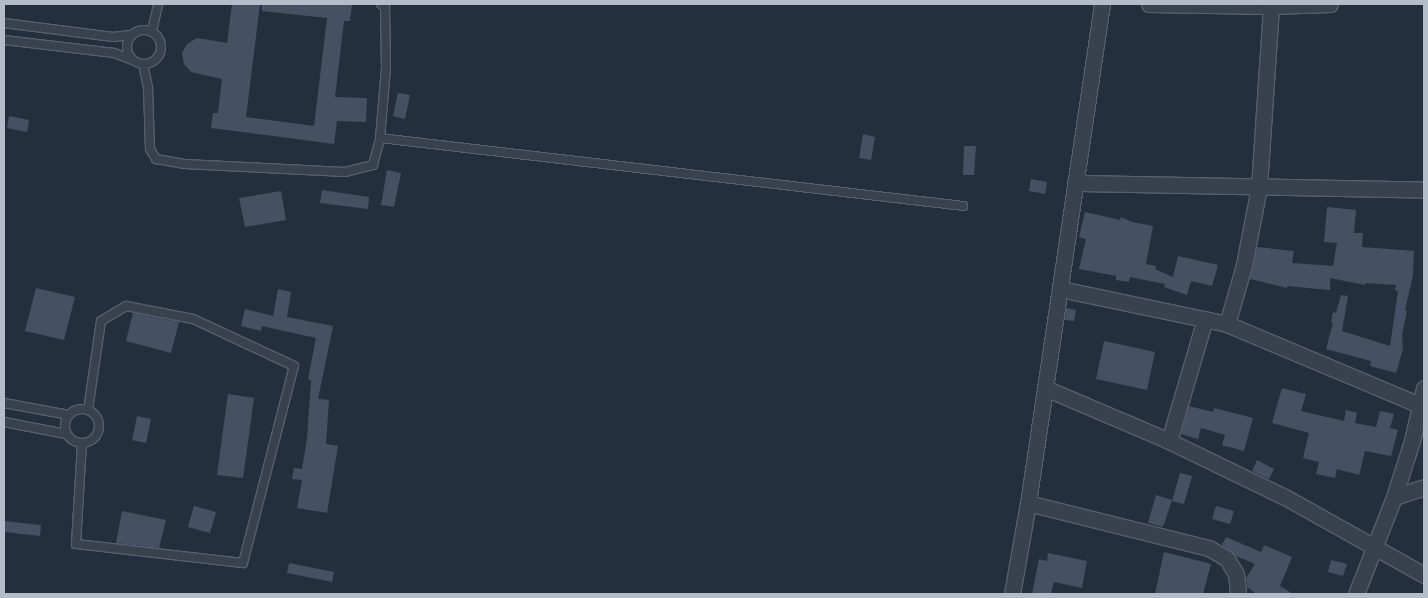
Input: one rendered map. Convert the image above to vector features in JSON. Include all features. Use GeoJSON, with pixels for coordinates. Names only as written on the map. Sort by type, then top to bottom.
{"type":"FeatureCollection","features":[{"type":"Feature","properties":{"kind":"street"},"geometry":{"type":"LineString","coordinates":[[1012,594],[1028,503],[1102,4]]}},
{"type":"Feature","properties":{"kind":"street"},"geometry":{"type":"LineString","coordinates":[[1149,4],[1271,6],[1330,4]]}},
{"type":"Feature","properties":{"kind":"street"},"geometry":{"type":"LineString","coordinates":[[1227,324],[1254,222],[1259,187],[1271,6]]}},
{"type":"Feature","properties":{"kind":"street"},"geometry":{"type":"LineString","coordinates":[[1075,183],[1424,190]]}},
{"type":"Feature","properties":{"kind":"street"},"geometry":{"type":"LineString","coordinates":[[1060,289],[1227,324],[1423,406]]}},
{"type":"Feature","properties":{"kind":"street"},"geometry":{"type":"LineString","coordinates":[[1168,441],[1205,319]]}},
{"type":"Feature","properties":{"kind":"street"},"geometry":{"type":"LineString","coordinates":[[1045,388],[1168,441],[1285,496],[1424,575]]}},
{"type":"Feature","properties":{"kind":"street"},"geometry":{"type":"LineString","coordinates":[[1356,594],[1394,497],[1423,406],[1424,388]]}},
{"type":"Feature","properties":{"kind":"street"},"geometry":{"type":"LineString","coordinates":[[1394,497],[1424,487]]}},
{"type":"Feature","properties":{"kind":"street"},"geometry":{"type":"LineString","coordinates":[[1028,503],[1209,548],[1226,559],[1236,574],[1238,594]]}},
{"type":"Feature","properties":{"kind":"lane"},"geometry":{"type":"LineString","coordinates":[[152,31],[158,4]]}},
{"type":"Feature","properties":{"kind":"lane"},"geometry":{"type":"LineString","coordinates":[[143,64],[148,88],[150,149],[156,159],[185,164],[345,172],[373,165],[380,138],[386,68],[385,7],[381,4]]}},
{"type":"Feature","properties":{"kind":"lane"},"geometry":{"type":"LineString","coordinates":[[4,23],[113,37],[130,35],[140,30],[152,31],[160,40],[161,51],[154,61],[143,64],[114,53],[4,40]]}},
{"type":"Feature","properties":{"kind":"lane"},"geometry":{"type":"LineString","coordinates":[[130,35],[126,48],[132,60]]}},
{"type":"Feature","properties":{"kind":"lane"},"geometry":{"type":"LineString","coordinates":[[380,138],[963,206]]}},
{"type":"Feature","properties":{"kind":"lane"},"geometry":{"type":"LineString","coordinates":[[82,443],[76,544],[243,563],[294,366],[193,320],[126,306],[101,321],[88,410]]}},
{"type":"Feature","properties":{"kind":"lane"},"geometry":{"type":"LineString","coordinates":[[4,403],[68,415]]}},
{"type":"Feature","properties":{"kind":"lane"},"geometry":{"type":"LineString","coordinates":[[4,422],[66,434],[76,442],[82,443],[92,439],[99,429],[97,418],[88,410],[78,409],[68,415],[65,421],[66,434]]}},
{"type":"Feature","properties":{"kind":"building"},"geometry":{"type":"Polygon","coordinates":[[[232,4],[260,4],[246,117],[314,126],[327,18],[262,11],[262,4],[352,4],[350,21],[344,21],[335,97],[367,98],[366,122],[337,121],[334,144],[211,128],[213,113],[218,113],[222,79],[191,72],[184,64],[182,53],[187,44],[197,38],[227,43],[232,4]]]}},
{"type":"Feature","properties":{"kind":"building"},"geometry":{"type":"Polygon","coordinates":[[[398,93],[410,95],[405,119],[393,116],[398,93]]]}},
{"type":"Feature","properties":{"kind":"building"},"geometry":{"type":"Polygon","coordinates":[[[9,116],[29,120],[27,132],[7,128],[9,116]]]}},
{"type":"Feature","properties":{"kind":"building"},"geometry":{"type":"Polygon","coordinates":[[[863,134],[875,137],[871,160],[859,158],[863,134]]]}},
{"type":"Feature","properties":{"kind":"building"},"geometry":{"type":"Polygon","coordinates":[[[964,146],[976,146],[974,175],[963,175],[964,146]]]}},
{"type":"Feature","properties":{"kind":"building"},"geometry":{"type":"Polygon","coordinates":[[[387,170],[401,173],[394,207],[381,205],[387,170]]]}},
{"type":"Feature","properties":{"kind":"building"},"geometry":{"type":"Polygon","coordinates":[[[1031,179],[1047,182],[1045,194],[1029,191],[1031,179]]]}},
{"type":"Feature","properties":{"kind":"building"},"geometry":{"type":"Polygon","coordinates":[[[322,190],[369,197],[368,209],[320,203],[322,190]]]}},
{"type":"Feature","properties":{"kind":"building"},"geometry":{"type":"Polygon","coordinates":[[[281,191],[286,220],[245,227],[239,198],[281,191]]]}},
{"type":"Feature","properties":{"kind":"building"},"geometry":{"type":"Polygon","coordinates":[[[1327,207],[1356,210],[1354,233],[1363,233],[1362,247],[1414,251],[1413,275],[1405,310],[1407,311],[1402,335],[1403,349],[1396,373],[1370,366],[1371,361],[1326,349],[1333,323],[1331,323],[1333,312],[1336,313],[1341,295],[1348,296],[1342,331],[1390,346],[1398,291],[1395,290],[1396,285],[1366,283],[1365,285],[1330,278],[1330,290],[1287,286],[1287,288],[1250,279],[1257,247],[1294,251],[1292,263],[1333,266],[1337,243],[1324,242],[1327,207]]]}},
{"type":"Feature","properties":{"kind":"building"},"geometry":{"type":"Polygon","coordinates":[[[1085,212],[1120,220],[1121,217],[1132,222],[1153,226],[1146,264],[1156,266],[1155,269],[1173,277],[1178,256],[1218,265],[1212,286],[1191,281],[1187,295],[1164,287],[1165,284],[1130,277],[1129,282],[1116,280],[1116,276],[1079,269],[1086,239],[1079,237],[1085,212]]]}},
{"type":"Feature","properties":{"kind":"building"},"geometry":{"type":"Polygon","coordinates":[[[36,288],[75,297],[64,340],[25,331],[36,288]]]}},
{"type":"Feature","properties":{"kind":"building"},"geometry":{"type":"Polygon","coordinates":[[[278,289],[291,292],[287,317],[333,326],[318,399],[329,400],[326,444],[338,446],[327,513],[297,508],[302,480],[292,479],[294,468],[302,469],[307,438],[311,380],[308,379],[316,338],[262,326],[261,331],[241,326],[245,309],[273,316],[278,289]]]}},
{"type":"Feature","properties":{"kind":"building"},"geometry":{"type":"Polygon","coordinates":[[[1066,308],[1076,310],[1074,321],[1065,320],[1066,308]]]}},
{"type":"Feature","properties":{"kind":"building"},"geometry":{"type":"Polygon","coordinates":[[[133,313],[179,322],[171,353],[126,341],[133,313]]]}},
{"type":"Feature","properties":{"kind":"building"},"geometry":{"type":"Polygon","coordinates":[[[1104,341],[1155,352],[1147,390],[1096,379],[1104,341]]]}},
{"type":"Feature","properties":{"kind":"building"},"geometry":{"type":"Polygon","coordinates":[[[1282,388],[1306,394],[1301,411],[1344,421],[1346,410],[1357,413],[1355,423],[1376,427],[1380,411],[1394,414],[1390,428],[1398,430],[1391,456],[1365,451],[1359,475],[1337,469],[1335,478],[1316,474],[1319,462],[1303,458],[1309,433],[1272,423],[1282,388]]]}},
{"type":"Feature","properties":{"kind":"building"},"geometry":{"type":"Polygon","coordinates":[[[228,394],[254,398],[243,478],[217,475],[228,394]]]}},
{"type":"Feature","properties":{"kind":"building"},"geometry":{"type":"Polygon","coordinates":[[[1189,406],[1213,412],[1214,408],[1253,418],[1244,451],[1222,445],[1225,435],[1201,428],[1198,439],[1181,434],[1189,406]]]}},
{"type":"Feature","properties":{"kind":"building"},"geometry":{"type":"Polygon","coordinates":[[[137,416],[151,419],[146,443],[132,440],[137,416]]]}},
{"type":"Feature","properties":{"kind":"building"},"geometry":{"type":"Polygon","coordinates":[[[1257,460],[1274,469],[1269,479],[1252,471],[1257,460]]]}},
{"type":"Feature","properties":{"kind":"building"},"geometry":{"type":"Polygon","coordinates":[[[1180,473],[1192,476],[1184,504],[1172,501],[1180,473]]]}},
{"type":"Feature","properties":{"kind":"building"},"geometry":{"type":"Polygon","coordinates":[[[1156,495],[1172,500],[1163,527],[1148,523],[1156,495]]]}},
{"type":"Feature","properties":{"kind":"building"},"geometry":{"type":"Polygon","coordinates":[[[194,506],[216,512],[210,533],[188,527],[194,506]]]}},
{"type":"Feature","properties":{"kind":"building"},"geometry":{"type":"Polygon","coordinates":[[[1216,506],[1234,511],[1230,524],[1212,519],[1216,506]]]}},
{"type":"Feature","properties":{"kind":"building"},"geometry":{"type":"Polygon","coordinates":[[[122,511],[166,520],[159,548],[116,543],[122,511]]]}},
{"type":"Feature","properties":{"kind":"building"},"geometry":{"type":"Polygon","coordinates":[[[4,521],[41,525],[40,536],[4,532],[4,521]]]}},
{"type":"Feature","properties":{"kind":"building"},"geometry":{"type":"Polygon","coordinates":[[[1226,537],[1261,552],[1264,545],[1292,557],[1280,586],[1293,594],[1257,594],[1247,587],[1246,578],[1255,564],[1236,556],[1222,545],[1226,537]]]}},
{"type":"Feature","properties":{"kind":"building"},"geometry":{"type":"Polygon","coordinates":[[[1164,552],[1211,564],[1203,594],[1155,594],[1164,552]]]}},
{"type":"Feature","properties":{"kind":"building"},"geometry":{"type":"Polygon","coordinates":[[[1048,553],[1087,561],[1082,588],[1054,582],[1051,594],[1032,594],[1039,559],[1047,561],[1048,553]]]}},
{"type":"Feature","properties":{"kind":"building"},"geometry":{"type":"Polygon","coordinates":[[[1331,560],[1347,564],[1343,576],[1328,572],[1331,560]]]}},
{"type":"Feature","properties":{"kind":"building"},"geometry":{"type":"Polygon","coordinates":[[[289,563],[334,572],[332,582],[287,573],[289,563]]]}}]}
